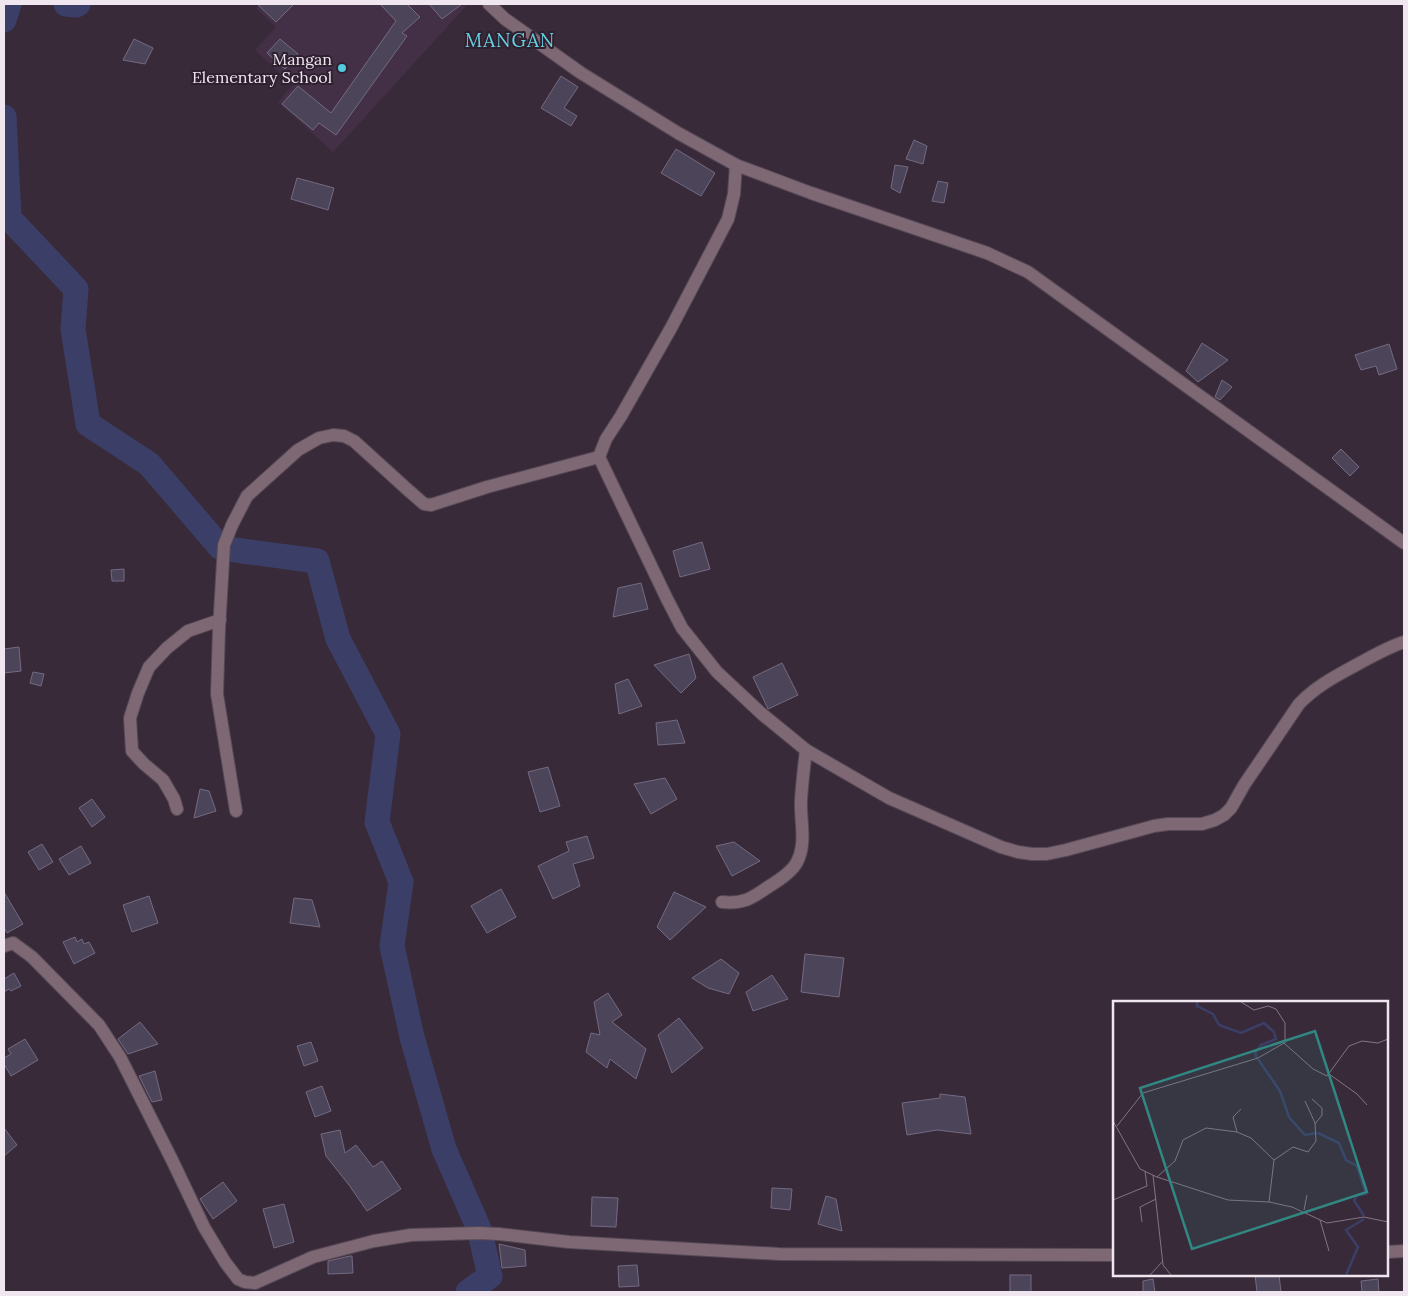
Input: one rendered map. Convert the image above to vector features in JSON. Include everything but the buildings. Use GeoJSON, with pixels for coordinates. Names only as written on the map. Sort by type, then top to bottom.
{"type":"FeatureCollection","features":[{"type":"Feature","properties":{"kind":"street"},"geometry":{"type":"LineString","coordinates":[[489,4],[505,19],[581,73],[678,133],[736,165],[811,193],[987,252],[1028,272],[1404,543]]}},
{"type":"Feature","properties":{"kind":"street"},"geometry":{"type":"LineString","coordinates":[[736,165],[734,194],[728,219],[670,328],[621,416],[606,439],[599,457],[666,599],[682,628],[717,672],[762,714],[806,750],[888,798],[1001,847],[1032,854],[1066,850],[1154,826],[1202,824],[1224,815],[1231,808],[1244,785],[1299,704],[1309,693],[1321,684],[1381,651],[1404,642]]}},
{"type":"Feature","properties":{"kind":"street"},"geometry":{"type":"LineString","coordinates":[[236,811],[217,694],[224,545],[232,524],[247,496],[298,450],[319,438],[333,435],[344,436],[354,441],[424,504],[431,506],[487,487],[599,457]]}},
{"type":"Feature","properties":{"kind":"street"},"geometry":{"type":"LineString","coordinates":[[177,809],[174,799],[163,780],[132,751],[130,718],[149,667],[167,648],[188,631],[220,620]]}},
{"type":"Feature","properties":{"kind":"street"},"geometry":{"type":"LineString","coordinates":[[722,902],[743,902],[752,898],[792,869],[797,862],[803,839],[801,802],[806,750]]}},
{"type":"Feature","properties":{"kind":"street"},"geometry":{"type":"LineString","coordinates":[[4,946],[13,944],[32,957],[99,1025],[120,1057],[204,1227],[243,1287],[314,1257],[374,1241],[411,1235],[499,1234],[569,1242],[779,1254],[1113,1254]]}},
{"type":"Feature","properties":{"kind":"street"},"geometry":{"type":"LineString","coordinates":[[1388,1252],[1404,1251]]}},
{"type":"Feature","properties":{"kind":"shaded area","name":"Mangan Elementary School"},"geometry":{"type":"Polygon","coordinates":[[[260,4],[468,4],[333,152],[278,102],[293,85],[255,50],[276,27],[256,8],[260,4]]]}},
{"type":"Feature","properties":{"kind":"waterway"},"geometry":{"type":"LineString","coordinates":[[4,20],[9,4]]}},
{"type":"Feature","properties":{"kind":"waterway"},"geometry":{"type":"LineString","coordinates":[[66,4],[78,4]]}},
{"type":"Feature","properties":{"kind":"waterway"},"geometry":{"type":"LineString","coordinates":[[4,117],[9,218],[76,289],[73,329],[88,424],[149,464],[220,547]]}},
{"type":"Feature","properties":{"kind":"waterway"},"geometry":{"type":"LineString","coordinates":[[228,549],[317,561],[338,639],[388,734],[377,822],[401,882],[392,946],[412,1037],[444,1149],[479,1229]]}},
{"type":"Feature","properties":{"kind":"waterway"},"geometry":{"type":"LineString","coordinates":[[468,1292],[490,1276],[481,1237]]}},
{"type":"Feature","properties":{"kind":"place","name":"Mangan Elementary School"},"geometry":{"type":"Point","coordinates":[342,68]}},
{"type":"Feature","properties":{"kind":"district","name":"MANGAN"},"geometry":{"type":"Point","coordinates":[510,40]}}]}
